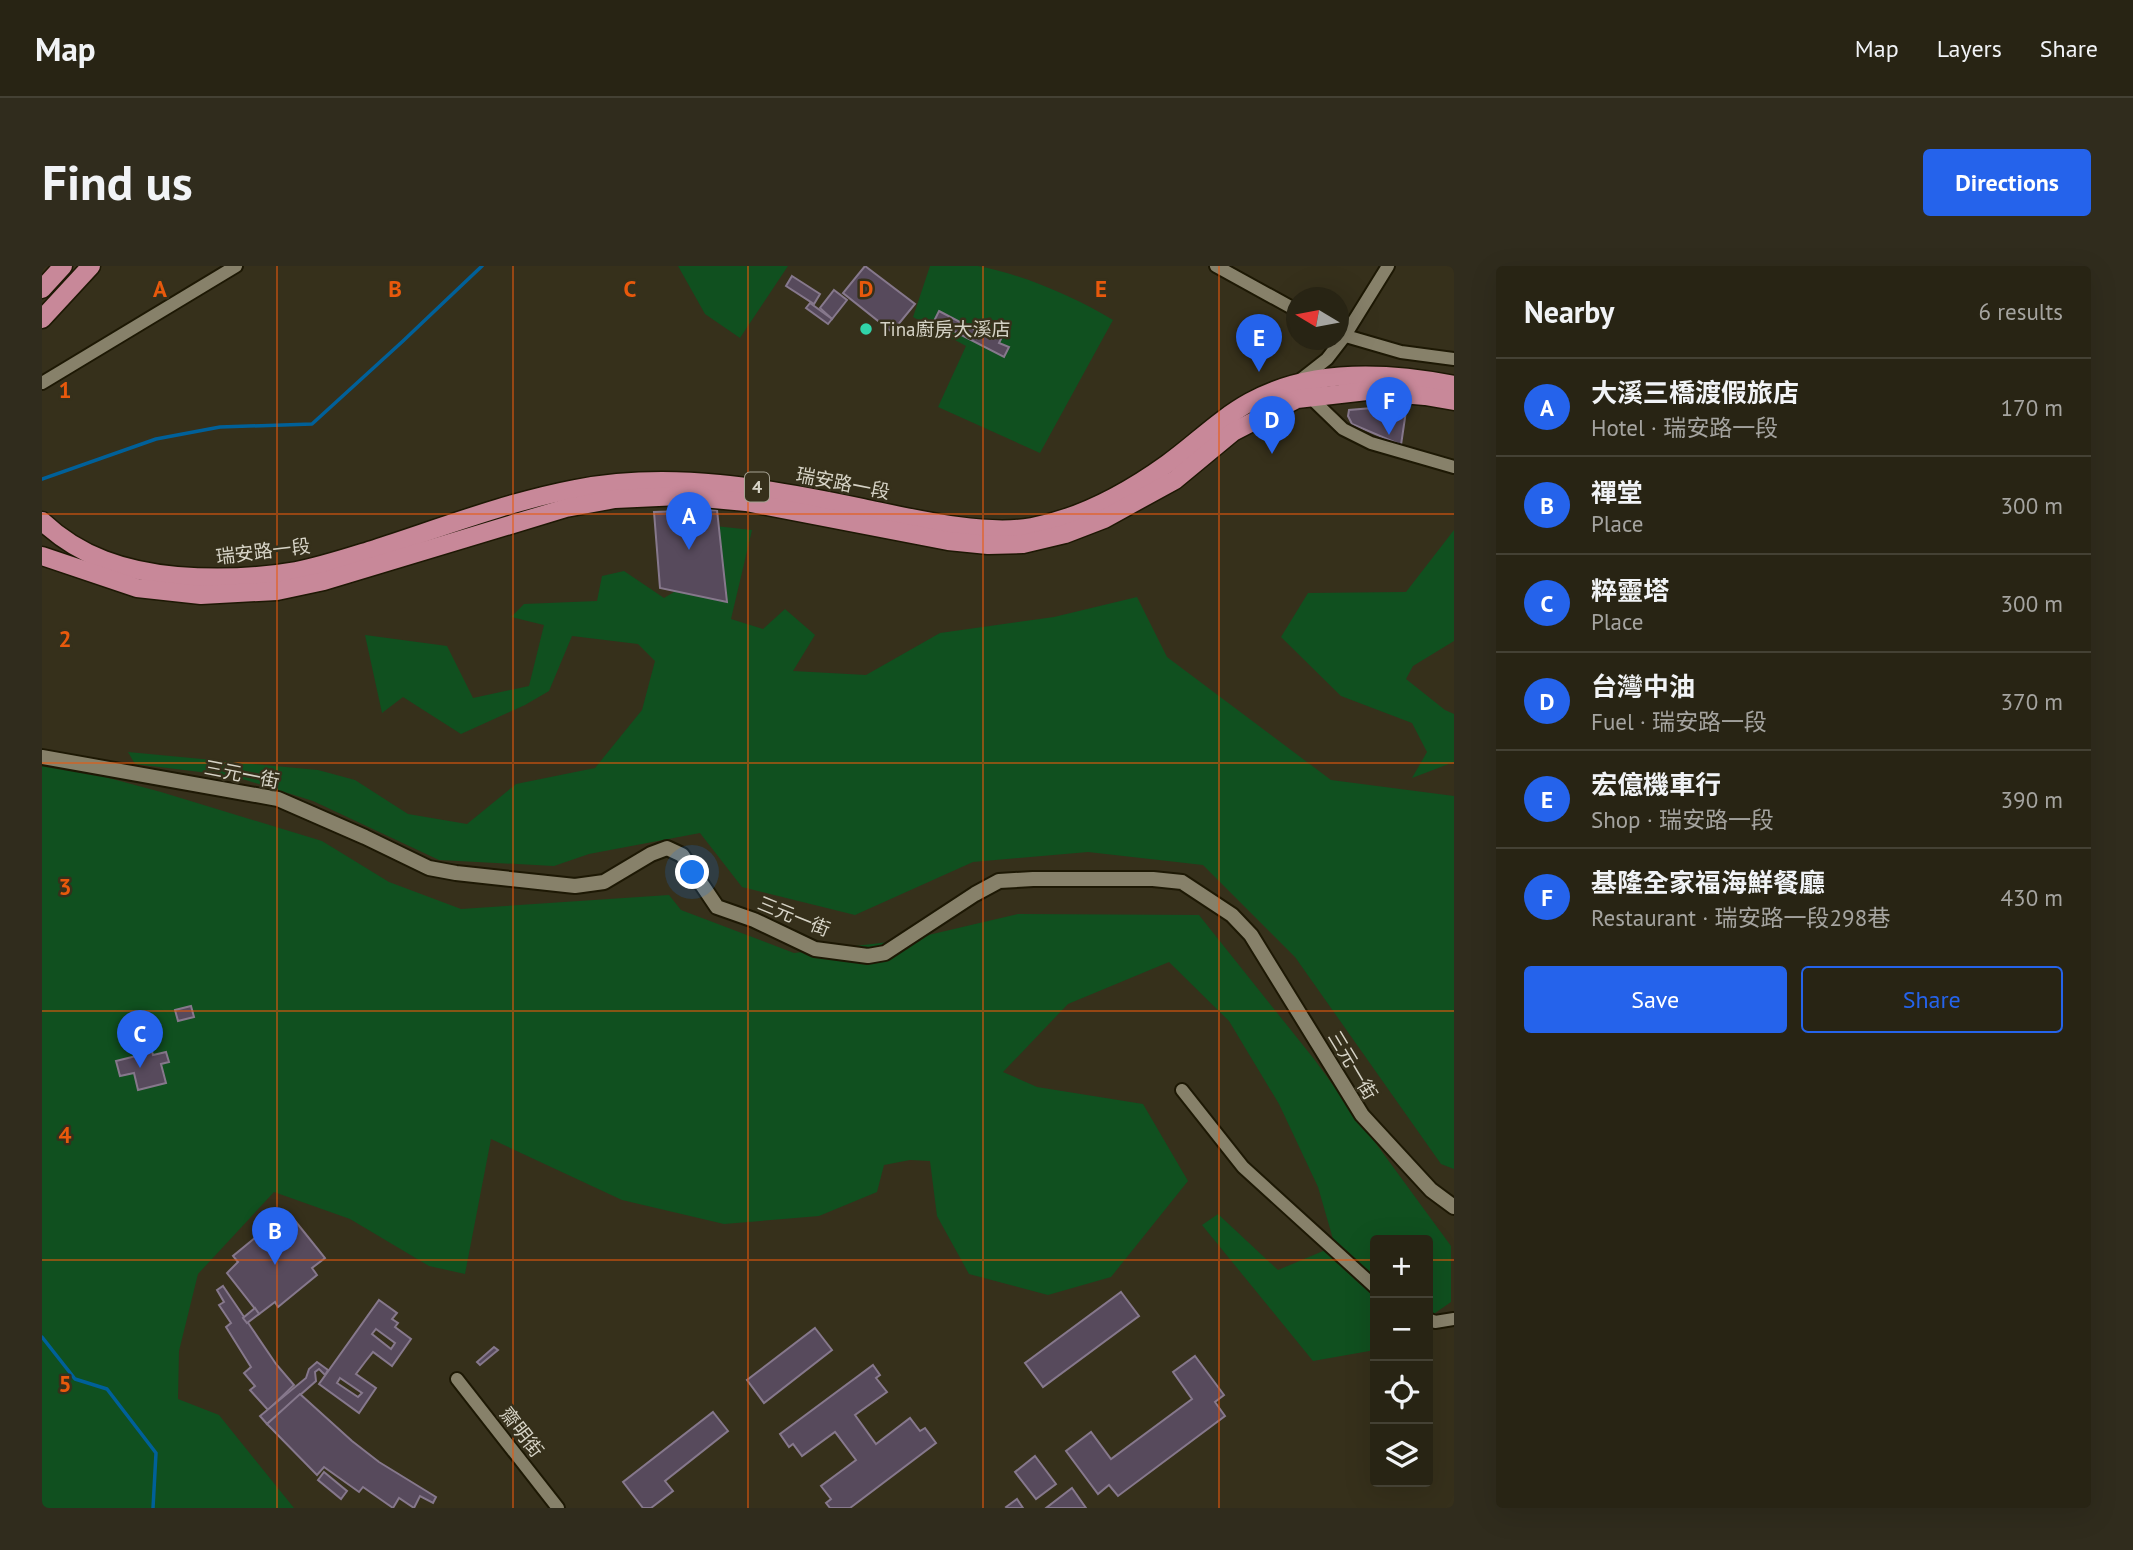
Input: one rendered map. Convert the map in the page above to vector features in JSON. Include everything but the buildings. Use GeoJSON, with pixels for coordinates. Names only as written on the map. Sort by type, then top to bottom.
{"type":"FeatureCollection","features":[{"type":"Feature","properties":{"kind":"main road"},"geometry":{"type":"LineString","coordinates":[[42,289],[63,266]]}},
{"type":"Feature","properties":{"kind":"main road"},"geometry":{"type":"LineString","coordinates":[[42,320],[91,266]]}},
{"type":"Feature","properties":{"kind":"main road","name":"瑞安路一段"},"geometry":{"type":"LineString","coordinates":[[42,521],[79,550],[108,564],[145,573],[219,579],[299,571],[507,506],[575,489],[627,482],[680,480],[752,486],[960,526],[1030,528],[1066,518],[1105,501],[1165,466],[1243,406],[1306,381],[1385,376],[1454,385]]}},
{"type":"Feature","properties":{"kind":"main road","name":"瑞安路一段"},"geometry":{"type":"LineString","coordinates":[[42,556],[137,588],[201,595],[277,591],[324,581],[566,508],[615,499],[680,496],[746,502],[948,541],[988,545],[1023,544],[1065,534],[1104,519],[1175,480],[1233,432],[1297,399],[1367,391],[1454,401]]}},
{"type":"Feature","properties":{"kind":"street"},"geometry":{"type":"LineString","coordinates":[[42,383],[236,266]]}},
{"type":"Feature","properties":{"kind":"street"},"geometry":{"type":"LineString","coordinates":[[1216,266],[1286,304]]}},
{"type":"Feature","properties":{"kind":"street"},"geometry":{"type":"LineString","coordinates":[[1349,323],[1388,266]]}},
{"type":"Feature","properties":{"kind":"street"},"geometry":{"type":"LineString","coordinates":[[1349,337],[1401,352],[1454,359]]}},
{"type":"Feature","properties":{"kind":"street"},"geometry":{"type":"LineString","coordinates":[[1332,350],[1306,381],[1312,399],[1343,429],[1371,443],[1454,467]]}},
{"type":"Feature","properties":{"kind":"street","name":"三元一街"},"geometry":{"type":"LineString","coordinates":[[42,757],[278,799],[412,861],[429,868],[456,873],[575,886],[604,882],[667,848],[682,855],[717,907],[754,920],[815,949],[847,955],[869,956],[885,953],[999,881],[1153,879],[1182,882],[1232,915],[1251,934],[1362,1115],[1431,1190],[1454,1207]]}},
{"type":"Feature","properties":{"kind":"street"},"geometry":{"type":"LineString","coordinates":[[1182,1090],[1243,1167],[1370,1282]]}},
{"type":"Feature","properties":{"kind":"street"},"geometry":{"type":"LineString","coordinates":[[1433,1321],[1454,1319]]}},
{"type":"Feature","properties":{"kind":"street","name":"齋明街"},"geometry":{"type":"LineString","coordinates":[[457,1378],[558,1508]]}},
{"type":"Feature","properties":{"kind":"green space"},"geometry":{"type":"Polygon","coordinates":[[[678,266],[788,266],[740,338],[705,314],[678,266]]]}},
{"type":"Feature","properties":{"kind":"green space"},"geometry":{"type":"Polygon","coordinates":[[[930,266],[978,266],[1012,275],[1065,295],[1113,320],[1040,453],[938,407],[966,346],[913,317],[930,266]]]}},
{"type":"Feature","properties":{"kind":"green space"},"geometry":{"type":"Polygon","coordinates":[[[678,522],[752,530],[731,619],[763,629],[785,609],[815,635],[793,671],[866,675],[940,633],[1054,617],[1137,597],[1167,657],[1331,780],[1454,796],[1454,1169],[1441,1164],[1295,957],[1203,865],[1088,852],[973,862],[855,915],[742,887],[700,833],[589,854],[554,866],[439,860],[313,801],[233,776],[135,764],[128,752],[318,770],[355,780],[408,814],[467,824],[516,784],[595,768],[642,710],[655,661],[638,644],[572,636],[549,691],[461,734],[403,697],[382,713],[365,635],[447,646],[473,698],[529,686],[544,625],[511,617],[524,604],[597,601],[602,576],[624,571],[664,598],[679,589],[678,522]]]}},
{"type":"Feature","properties":{"kind":"green space"},"geometry":{"type":"Polygon","coordinates":[[[1454,530],[1454,641],[1413,666],[1406,679],[1454,714],[1454,762],[1412,778],[1427,752],[1412,723],[1341,696],[1281,637],[1308,593],[1406,592],[1454,530]]]}},
{"type":"Feature","properties":{"kind":"green space"},"geometry":{"type":"Polygon","coordinates":[[[42,760],[161,792],[322,841],[389,882],[461,909],[669,895],[681,910],[794,953],[907,940],[1018,914],[1199,915],[1314,1059],[1451,1246],[1451,1302],[1433,1315],[1433,1235],[1370,1235],[1370,1351],[1313,1361],[1202,1225],[1218,1214],[1278,1270],[1335,1246],[1318,1187],[1279,1104],[1229,1021],[1169,962],[1068,1004],[1003,1072],[1037,1087],[1143,1104],[1188,1181],[1111,1277],[1048,1295],[969,1274],[937,1216],[930,1161],[910,1160],[884,1165],[877,1192],[819,1216],[724,1224],[622,1200],[491,1139],[465,1274],[429,1266],[350,1219],[274,1192],[198,1274],[179,1351],[178,1399],[219,1415],[294,1508],[42,1508],[42,760]]]}},
{"type":"Feature","properties":{"kind":"waterway"},"geometry":{"type":"LineString","coordinates":[[42,479],[156,439],[220,427],[312,424],[482,266]]}},
{"type":"Feature","properties":{"kind":"waterway"},"geometry":{"type":"LineString","coordinates":[[42,1337],[75,1379],[107,1389],[156,1453],[153,1508]]}},
{"type":"Feature","properties":{"kind":"place","name":"Tina廚房大溪店"},"geometry":{"type":"Point","coordinates":[866,329]}},
{"type":"Feature","properties":{"kind":"place","name":"宏億機車行"},"geometry":{"type":"Point","coordinates":[1259,372]}},
{"type":"Feature","properties":{"kind":"place","name":"基隆全家福海鮮餐廳"},"geometry":{"type":"Point","coordinates":[1389,435]}},
{"type":"Feature","properties":{"kind":"place","name":"台灣中油"},"geometry":{"type":"Point","coordinates":[1272,454]}},
{"type":"Feature","properties":{"kind":"place","name":"大溪三橋渡假旅店"},"geometry":{"type":"Point","coordinates":[689,550]}},
{"type":"Feature","properties":{"kind":"place","name":"粹靈塔"},"geometry":{"type":"Point","coordinates":[140,1068]}},
{"type":"Feature","properties":{"kind":"place","name":"禪堂"},"geometry":{"type":"Point","coordinates":[275,1265]}}]}
